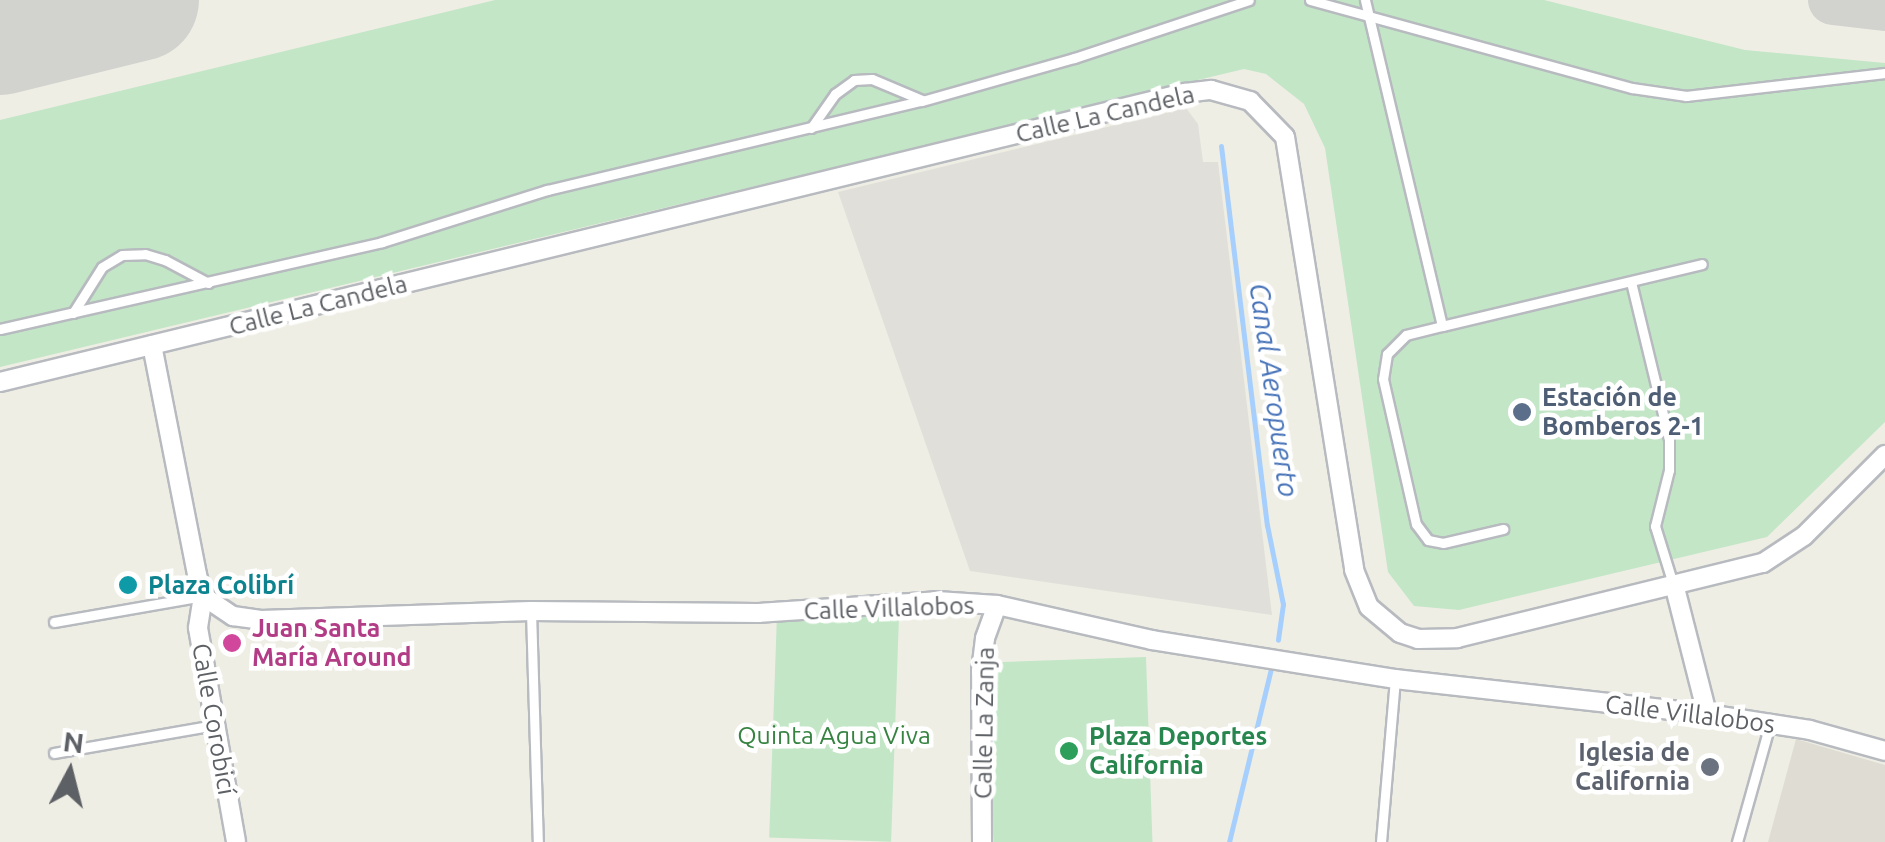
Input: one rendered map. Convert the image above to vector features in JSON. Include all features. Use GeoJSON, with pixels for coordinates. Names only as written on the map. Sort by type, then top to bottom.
{"type":"FeatureCollection","features":[{"type":"Feature","properties":{"kind":"street","name":"Calle La Candela"},"geometry":{"type":"LineString","coordinates":[[0,382],[1185,92],[1232,94],[1250,100],[1277,124],[1291,155],[1354,570],[1369,608],[1400,633],[1438,640],[1742,570],[1784,552],[1885,454]]}},
{"type":"Feature","properties":{"kind":"street"},"geometry":{"type":"LineString","coordinates":[[152,345],[203,596]]}},
{"type":"Feature","properties":{"kind":"street"},"geometry":{"type":"LineString","coordinates":[[1675,588],[1708,714]]}},
{"type":"Feature","properties":{"kind":"street","name":"Calle Villalobos"},"geometry":{"type":"LineString","coordinates":[[203,596],[233,616],[261,620],[531,611],[758,613],[937,601],[998,605],[1152,640],[1395,679],[1708,714],[1885,751]]}},
{"type":"Feature","properties":{"kind":"street","name":"Calle Corobicí"},"geometry":{"type":"LineString","coordinates":[[203,596],[198,628],[236,842]]}},
{"type":"Feature","properties":{"kind":"street","name":"Calle La Zanja"},"geometry":{"type":"LineString","coordinates":[[982,842],[981,671],[985,638],[998,605]]}},
{"type":"Feature","properties":{"kind":"lane"},"geometry":{"type":"LineString","coordinates":[[0,329],[382,242],[547,190],[922,100],[1074,58],[1250,0]]}},
{"type":"Feature","properties":{"kind":"lane"},"geometry":{"type":"LineString","coordinates":[[1310,0],[1632,88],[1686,96],[1885,73]]}},
{"type":"Feature","properties":{"kind":"lane"},"geometry":{"type":"LineString","coordinates":[[1365,0],[1442,326]]}},
{"type":"Feature","properties":{"kind":"lane"},"geometry":{"type":"LineString","coordinates":[[811,128],[836,94],[854,80],[872,80],[922,100]]}},
{"type":"Feature","properties":{"kind":"lane"},"geometry":{"type":"LineString","coordinates":[[73,313],[102,267],[122,255],[145,254],[165,260],[208,283]]}},
{"type":"Feature","properties":{"kind":"lane"},"geometry":{"type":"LineString","coordinates":[[1502,529],[1443,544],[1428,540],[1416,524],[1383,379],[1387,354],[1406,335],[1702,264]]}},
{"type":"Feature","properties":{"kind":"lane"},"geometry":{"type":"LineString","coordinates":[[1631,282],[1669,439],[1668,470],[1655,526],[1675,588]]}},
{"type":"Feature","properties":{"kind":"lane"},"geometry":{"type":"LineString","coordinates":[[54,622],[203,596]]}},
{"type":"Feature","properties":{"kind":"lane"},"geometry":{"type":"LineString","coordinates":[[531,611],[538,842]]}},
{"type":"Feature","properties":{"kind":"lane"},"geometry":{"type":"LineString","coordinates":[[1381,842],[1395,679]]}},
{"type":"Feature","properties":{"kind":"lane"},"geometry":{"type":"LineString","coordinates":[[54,754],[215,724]]}},
{"type":"Feature","properties":{"kind":"lane"},"geometry":{"type":"LineString","coordinates":[[1737,842],[1770,724]]}},
{"type":"Feature","properties":{"kind":"shaded area"},"geometry":{"type":"Polygon","coordinates":[[[1186,108],[1198,124],[1203,162],[1218,162],[1272,615],[970,571],[838,192],[1186,108]]]}},
{"type":"Feature","properties":{"kind":"shaded area"},"geometry":{"type":"Polygon","coordinates":[[[1796,739],[1885,765],[1885,842],[1768,842],[1796,739]]]}},
{"type":"Feature","properties":{"kind":"green space"},"geometry":{"type":"Polygon","coordinates":[[[495,0],[1544,0],[1745,50],[1885,63],[1885,422],[1767,537],[1459,610],[1414,606],[1388,572],[1325,148],[1304,104],[1266,74],[1244,69],[0,367],[0,120],[495,0]]]}},
{"type":"Feature","properties":{"kind":"green space","name":"Quinta Agua Viva"},"geometry":{"type":"Polygon","coordinates":[[[777,612],[899,616],[891,842],[769,838],[777,612]]]}},
{"type":"Feature","properties":{"kind":"green space","name":"Plaza Deportes California"},"geometry":{"type":"Polygon","coordinates":[[[1146,657],[1152,842],[993,842],[987,663],[1146,657]]]}},
{"type":"Feature","properties":{"kind":"waterway","name":"Canal Aeropuerto"},"geometry":{"type":"LineString","coordinates":[[1221,146],[1267,525],[1283,604],[1278,640]]}},
{"type":"Feature","properties":{"kind":"waterway"},"geometry":{"type":"LineString","coordinates":[[1229,842],[1271,668]]}},
{"type":"Feature","properties":{"kind":"taxiway"},"geometry":{"type":"LineString","coordinates":[[1833,0],[1885,6]]}},
{"type":"Feature","properties":{"kind":"runway"},"geometry":{"type":"LineString","coordinates":[[0,34],[138,0]]}},
{"type":"Feature","properties":{"kind":"place","name":"Estación de Bomberos 2-1"},"geometry":{"type":"Point","coordinates":[1522,412]}},
{"type":"Feature","properties":{"kind":"place","name":"Plaza Colibrí"},"geometry":{"type":"Point","coordinates":[128,585]}},
{"type":"Feature","properties":{"kind":"place","name":"Juan Santa María Around"},"geometry":{"type":"Point","coordinates":[232,643]}},
{"type":"Feature","properties":{"kind":"place","name":"Plaza Deportes California"},"geometry":{"type":"Point","coordinates":[1069,751]}},
{"type":"Feature","properties":{"kind":"place","name":"Iglesia de California"},"geometry":{"type":"Point","coordinates":[1710,767]}}]}
